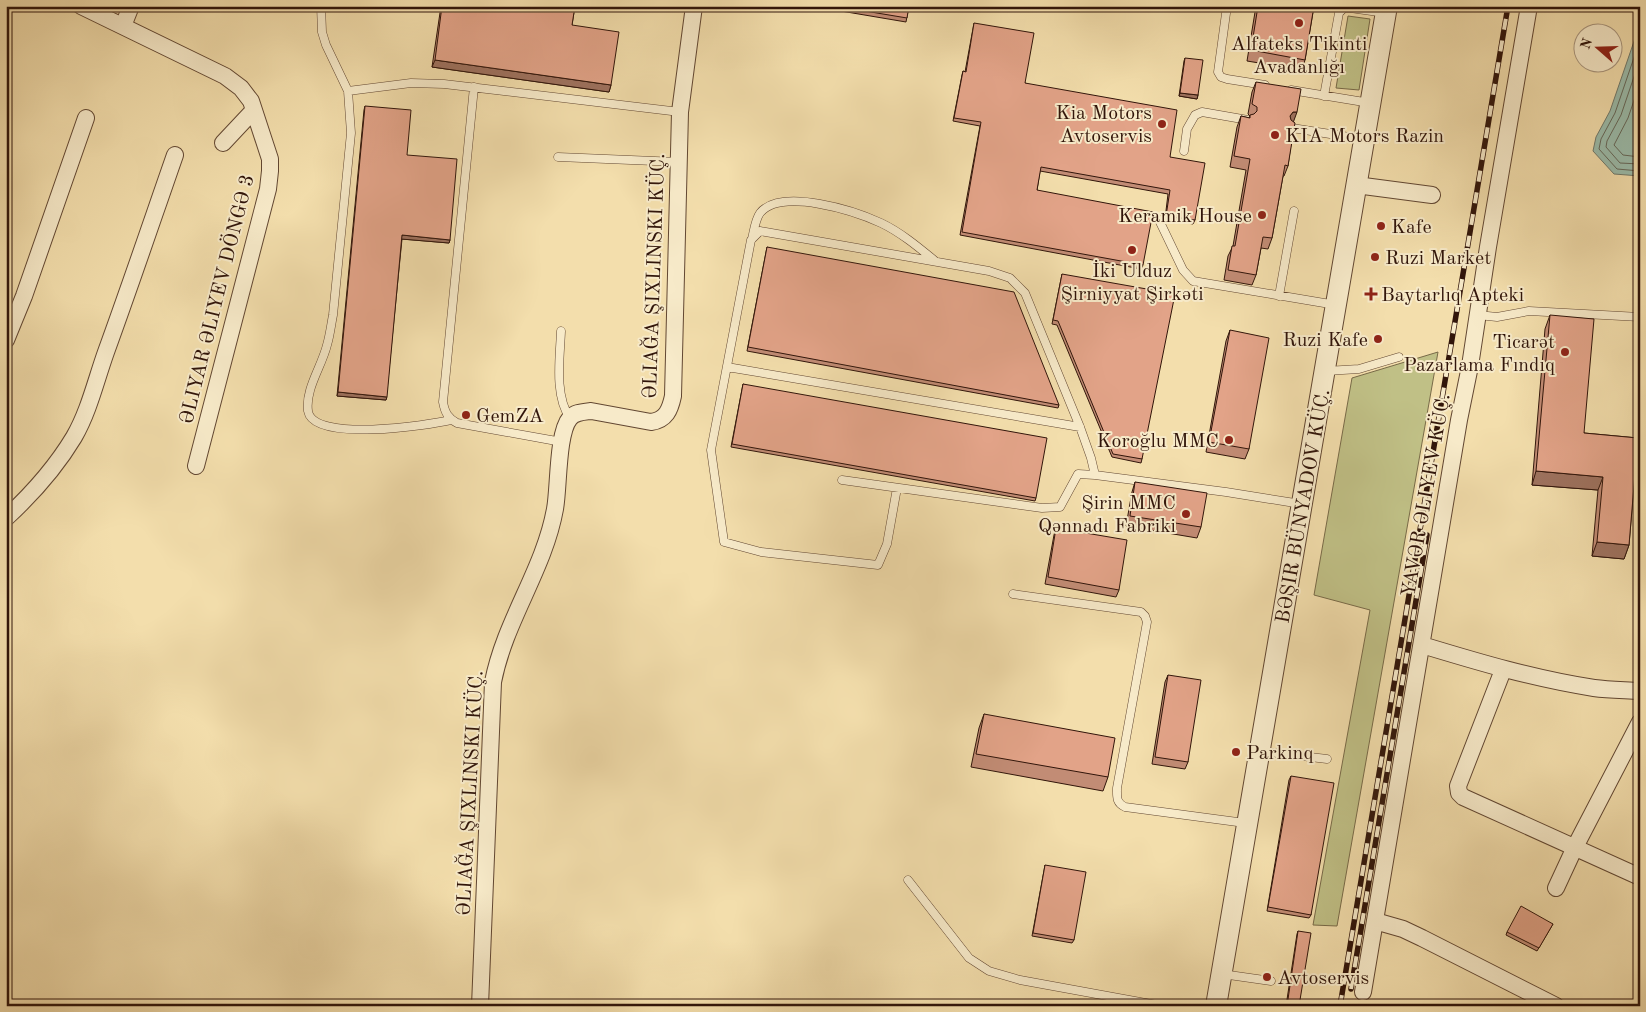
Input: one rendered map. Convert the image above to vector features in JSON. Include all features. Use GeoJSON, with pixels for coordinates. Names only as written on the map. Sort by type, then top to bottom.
{"type":"FeatureCollection","features":[{"type":"Feature","properties":{"kind":"street","name":"ƏLIYAR ƏLIYEV DÖNGƏ 3"},"geometry":{"type":"LineString","coordinates":[[80,6],[225,76],[241,88],[251,101],[270,159],[268,188],[196,466]]}},
{"type":"Feature","properties":{"kind":"street"},"geometry":{"type":"LineString","coordinates":[[123,26],[132,6]]}},
{"type":"Feature","properties":{"kind":"street"},"geometry":{"type":"LineString","coordinates":[[480,1006],[493,682],[504,639],[533,575],[550,531],[558,490],[563,432],[570,418],[582,412],[591,411],[651,422],[658,421],[667,414],[671,406],[673,396],[680,112],[694,6]]}},
{"type":"Feature","properties":{"kind":"street","name":"YAVƏR ƏLIYEV KÜÇ."},"geometry":{"type":"LineString","coordinates":[[1363,992],[1470,366],[1529,6]]}},
{"type":"Feature","properties":{"kind":"street","name":"BƏŞIR BÜNYADOV KÜÇ."},"geometry":{"type":"LineString","coordinates":[[1216,1006],[1386,10]]}},
{"type":"Feature","properties":{"kind":"street"},"geometry":{"type":"LineString","coordinates":[[223,143],[254,110]]}},
{"type":"Feature","properties":{"kind":"street"},"geometry":{"type":"LineString","coordinates":[[6,340],[24,296],[86,118]]}},
{"type":"Feature","properties":{"kind":"street"},"geometry":{"type":"LineString","coordinates":[[6,518],[39,485],[74,436],[118,321],[175,155]]}},
{"type":"Feature","properties":{"kind":"street"},"geometry":{"type":"LineString","coordinates":[[1356,185],[1432,194]]}},
{"type":"Feature","properties":{"kind":"street"},"geometry":{"type":"LineString","coordinates":[[1422,645],[1503,670],[1595,688],[1640,691]]}},
{"type":"Feature","properties":{"kind":"street"},"geometry":{"type":"LineString","coordinates":[[1503,670],[1458,786],[1459,793],[1463,797],[1640,877]]}},
{"type":"Feature","properties":{"kind":"street"},"geometry":{"type":"LineString","coordinates":[[1556,888],[1575,846],[1640,722]]}},
{"type":"Feature","properties":{"kind":"street"},"geometry":{"type":"LineString","coordinates":[[1375,921],[1403,929],[1556,1006]]}},
{"type":"Feature","properties":{"kind":"lane"},"geometry":{"type":"LineString","coordinates":[[321,6],[322,32],[326,46],[348,91],[351,133],[333,315],[327,344],[311,389],[308,402],[309,414],[312,419],[321,425],[365,430],[435,424],[451,420]]}},
{"type":"Feature","properties":{"kind":"lane"},"geometry":{"type":"LineString","coordinates":[[1227,6],[1218,72],[1221,77],[1276,87]]}},
{"type":"Feature","properties":{"kind":"lane"},"geometry":{"type":"LineString","coordinates":[[1324,96],[1339,13],[1344,8],[1386,10]]}},
{"type":"Feature","properties":{"kind":"lane"},"geometry":{"type":"LineString","coordinates":[[348,91],[411,83],[444,84],[680,112]]}},
{"type":"Feature","properties":{"kind":"lane"},"geometry":{"type":"LineString","coordinates":[[474,87],[443,402],[445,412],[457,424],[562,442]]}},
{"type":"Feature","properties":{"kind":"lane"},"geometry":{"type":"LineString","coordinates":[[1285,89],[1370,103]]}},
{"type":"Feature","properties":{"kind":"lane"},"geometry":{"type":"LineString","coordinates":[[1184,151],[1187,129],[1195,115],[1202,112],[1248,120]]}},
{"type":"Feature","properties":{"kind":"lane"},"geometry":{"type":"LineString","coordinates":[[1292,128],[1364,139]]}},
{"type":"Feature","properties":{"kind":"lane"},"geometry":{"type":"LineString","coordinates":[[558,157],[679,162]]}},
{"type":"Feature","properties":{"kind":"lane"},"geometry":{"type":"LineString","coordinates":[[897,488],[886,544],[878,565],[761,552],[724,542],[711,450],[751,240],[760,214],[767,207],[793,201],[810,203],[846,211],[880,222],[903,235],[935,262]]}},
{"type":"Feature","properties":{"kind":"lane"},"geometry":{"type":"LineString","coordinates":[[1279,296],[1294,212]]}},
{"type":"Feature","properties":{"kind":"lane"},"geometry":{"type":"LineString","coordinates":[[1159,220],[1183,270],[1193,281],[1336,304]]}},
{"type":"Feature","properties":{"kind":"lane"},"geometry":{"type":"LineString","coordinates":[[751,240],[760,231],[989,271],[1010,278],[1025,293],[1080,427],[1091,458],[1094,475]]}},
{"type":"Feature","properties":{"kind":"lane"},"geometry":{"type":"LineString","coordinates":[[1477,315],[1497,317],[1529,310],[1640,317]]}},
{"type":"Feature","properties":{"kind":"lane"},"geometry":{"type":"LineString","coordinates":[[560,331],[560,396],[564,410],[570,418]]}},
{"type":"Feature","properties":{"kind":"lane"},"geometry":{"type":"LineString","coordinates":[[1325,371],[1360,369],[1399,357]]}},
{"type":"Feature","properties":{"kind":"lane"},"geometry":{"type":"LineString","coordinates":[[727,367],[1080,427]]}},
{"type":"Feature","properties":{"kind":"lane"},"geometry":{"type":"LineString","coordinates":[[842,480],[1042,508],[1060,507],[1078,474],[1226,492],[1303,504]]}},
{"type":"Feature","properties":{"kind":"lane"},"geometry":{"type":"LineString","coordinates":[[1013,594],[1141,612],[1147,622],[1117,788],[1117,799],[1125,807],[1248,824]]}},
{"type":"Feature","properties":{"kind":"lane"},"geometry":{"type":"LineString","coordinates":[[1260,751],[1327,759]]}},
{"type":"Feature","properties":{"kind":"lane"},"geometry":{"type":"LineString","coordinates":[[908,880],[970,958],[989,971],[1020,980],[1162,1006]]}},
{"type":"Feature","properties":{"kind":"lane"},"geometry":{"type":"LineString","coordinates":[[1222,974],[1271,982]]}},
{"type":"Feature","properties":{"kind":"green space"},"geometry":{"type":"Polygon","coordinates":[[[1348,16],[1370,19],[1359,90],[1336,88],[1348,16]]]}},
{"type":"Feature","properties":{"kind":"green space"},"geometry":{"type":"Polygon","coordinates":[[[1438,352],[1337,926],[1313,925],[1370,610],[1314,595],[1352,378],[1438,352]]]}},
{"type":"Feature","properties":{"kind":"water"},"geometry":{"type":"Polygon","coordinates":[[[1640,24],[1640,176],[1614,174],[1593,151],[1596,137],[1610,111],[1640,24]]]}},
{"type":"Feature","properties":{"kind":"building"},"geometry":{"type":"Polygon","coordinates":[[[442,6],[575,6],[572,25],[619,32],[611,85],[435,60],[442,6]]]}},
{"type":"Feature","properties":{"kind":"building"},"geometry":{"type":"Polygon","coordinates":[[[835,6],[909,6],[907,18],[835,6]]]}},
{"type":"Feature","properties":{"kind":"building"},"geometry":{"type":"Polygon","coordinates":[[[1258,6],[1314,6],[1305,60],[1251,50],[1258,6]]]}},
{"type":"Feature","properties":{"kind":"building"},"geometry":{"type":"Polygon","coordinates":[[[974,23],[1034,33],[1025,83],[1177,110],[1170,157],[1205,163],[1195,220],[1166,216],[1170,190],[1041,167],[1037,190],[1153,212],[1143,265],[962,232],[981,122],[954,118],[963,71],[966,72],[974,23]]]}},
{"type":"Feature","properties":{"kind":"building"},"geometry":{"type":"Polygon","coordinates":[[[1185,58],[1203,60],[1198,95],[1180,93],[1185,58]]]}},
{"type":"Feature","properties":{"kind":"building"},"geometry":{"type":"Polygon","coordinates":[[[1256,82],[1301,89],[1297,112],[1293,112],[1290,116],[1291,120],[1295,123],[1288,166],[1285,165],[1272,238],[1263,237],[1256,275],[1228,270],[1232,246],[1235,246],[1250,159],[1234,156],[1241,116],[1250,118],[1250,115],[1257,111],[1257,107],[1252,104],[1256,82]]]}},
{"type":"Feature","properties":{"kind":"building"},"geometry":{"type":"Polygon","coordinates":[[[365,106],[411,110],[407,155],[457,159],[450,240],[402,235],[387,397],[338,392],[365,106]]]}},
{"type":"Feature","properties":{"kind":"building"},"geometry":{"type":"Polygon","coordinates":[[[767,247],[1014,292],[1059,405],[748,347],[767,247]]]}},
{"type":"Feature","properties":{"kind":"building"},"geometry":{"type":"Polygon","coordinates":[[[1062,274],[1175,294],[1142,459],[1113,454],[1058,321],[1053,320],[1062,274]]]}},
{"type":"Feature","properties":{"kind":"building"},"geometry":{"type":"Polygon","coordinates":[[[1550,315],[1594,319],[1584,433],[1638,438],[1629,545],[1597,542],[1603,477],[1536,471],[1550,315]]]}},
{"type":"Feature","properties":{"kind":"building"},"geometry":{"type":"Polygon","coordinates":[[[1230,330],[1269,338],[1249,449],[1209,442],[1230,330]]]}},
{"type":"Feature","properties":{"kind":"building"},"geometry":{"type":"Polygon","coordinates":[[[743,384],[1047,438],[1036,498],[732,444],[743,384]]]}},
{"type":"Feature","properties":{"kind":"building"},"geometry":{"type":"Polygon","coordinates":[[[1135,482],[1207,493],[1201,527],[1130,516],[1135,482]]]}},
{"type":"Feature","properties":{"kind":"building"},"geometry":{"type":"Polygon","coordinates":[[[1056,528],[1127,540],[1119,590],[1048,577],[1056,528]]]}},
{"type":"Feature","properties":{"kind":"building"},"geometry":{"type":"Polygon","coordinates":[[[1168,675],[1201,680],[1188,762],[1155,757],[1168,675]]]}},
{"type":"Feature","properties":{"kind":"building"},"geometry":{"type":"Polygon","coordinates":[[[984,714],[1115,738],[1108,777],[976,754],[984,714]]]}},
{"type":"Feature","properties":{"kind":"building"},"geometry":{"type":"Polygon","coordinates":[[[1291,776],[1334,783],[1311,915],[1268,907],[1291,776]]]}},
{"type":"Feature","properties":{"kind":"building"},"geometry":{"type":"Polygon","coordinates":[[[1045,865],[1086,872],[1074,940],[1033,933],[1045,865]]]}},
{"type":"Feature","properties":{"kind":"building"},"geometry":{"type":"Polygon","coordinates":[[[1521,906],[1553,924],[1539,948],[1507,932],[1521,906]]]}},
{"type":"Feature","properties":{"kind":"building"},"geometry":{"type":"Polygon","coordinates":[[[1298,931],[1311,933],[1299,1006],[1287,1006],[1298,931]]]}},
{"type":"Feature","properties":{"kind":"railway"},"geometry":{"type":"LineString","coordinates":[[1340,1006],[1508,6]]}},
{"type":"Feature","properties":{"kind":"railway"},"geometry":{"type":"LineString","coordinates":[[1351,989],[1427,535]]}},
{"type":"Feature","properties":{"kind":"place","name":"Alfateks Tikinti Avadanlığı"},"geometry":{"type":"Point","coordinates":[1299,23]}},
{"type":"Feature","properties":{"kind":"place","name":"Kia Motors Avtoservis"},"geometry":{"type":"Point","coordinates":[1162,124]}},
{"type":"Feature","properties":{"kind":"place","name":"KIA Motors Razin"},"geometry":{"type":"Point","coordinates":[1275,135]}},
{"type":"Feature","properties":{"kind":"place","name":"Keramik House"},"geometry":{"type":"Point","coordinates":[1262,215]}},
{"type":"Feature","properties":{"kind":"place","name":"Kafe"},"geometry":{"type":"Point","coordinates":[1381,226]}},
{"type":"Feature","properties":{"kind":"place","name":"İki Ulduz Şirniyyat Şirkəti"},"geometry":{"type":"Point","coordinates":[1132,250]}},
{"type":"Feature","properties":{"kind":"place","name":"Ruzi Market"},"geometry":{"type":"Point","coordinates":[1375,257]}},
{"type":"Feature","properties":{"kind":"place","name":"Baytarlıq Apteki"},"geometry":{"type":"Point","coordinates":[1371,294]}},
{"type":"Feature","properties":{"kind":"place","name":"Ruzi Kafe"},"geometry":{"type":"Point","coordinates":[1378,339]}},
{"type":"Feature","properties":{"kind":"place","name":"Ticarət Pazarlama Fındıq"},"geometry":{"type":"Point","coordinates":[1565,352]}},
{"type":"Feature","properties":{"kind":"place","name":"GemZA"},"geometry":{"type":"Point","coordinates":[466,415]}},
{"type":"Feature","properties":{"kind":"place","name":"Koroğlu MMC"},"geometry":{"type":"Point","coordinates":[1229,440]}},
{"type":"Feature","properties":{"kind":"place","name":"Şirin MMC Qənnadı Fabriki"},"geometry":{"type":"Point","coordinates":[1186,514]}},
{"type":"Feature","properties":{"kind":"place","name":"Parkinq"},"geometry":{"type":"Point","coordinates":[1236,752]}},
{"type":"Feature","properties":{"kind":"place","name":"Avtoservis"},"geometry":{"type":"Point","coordinates":[1267,977]}}]}
